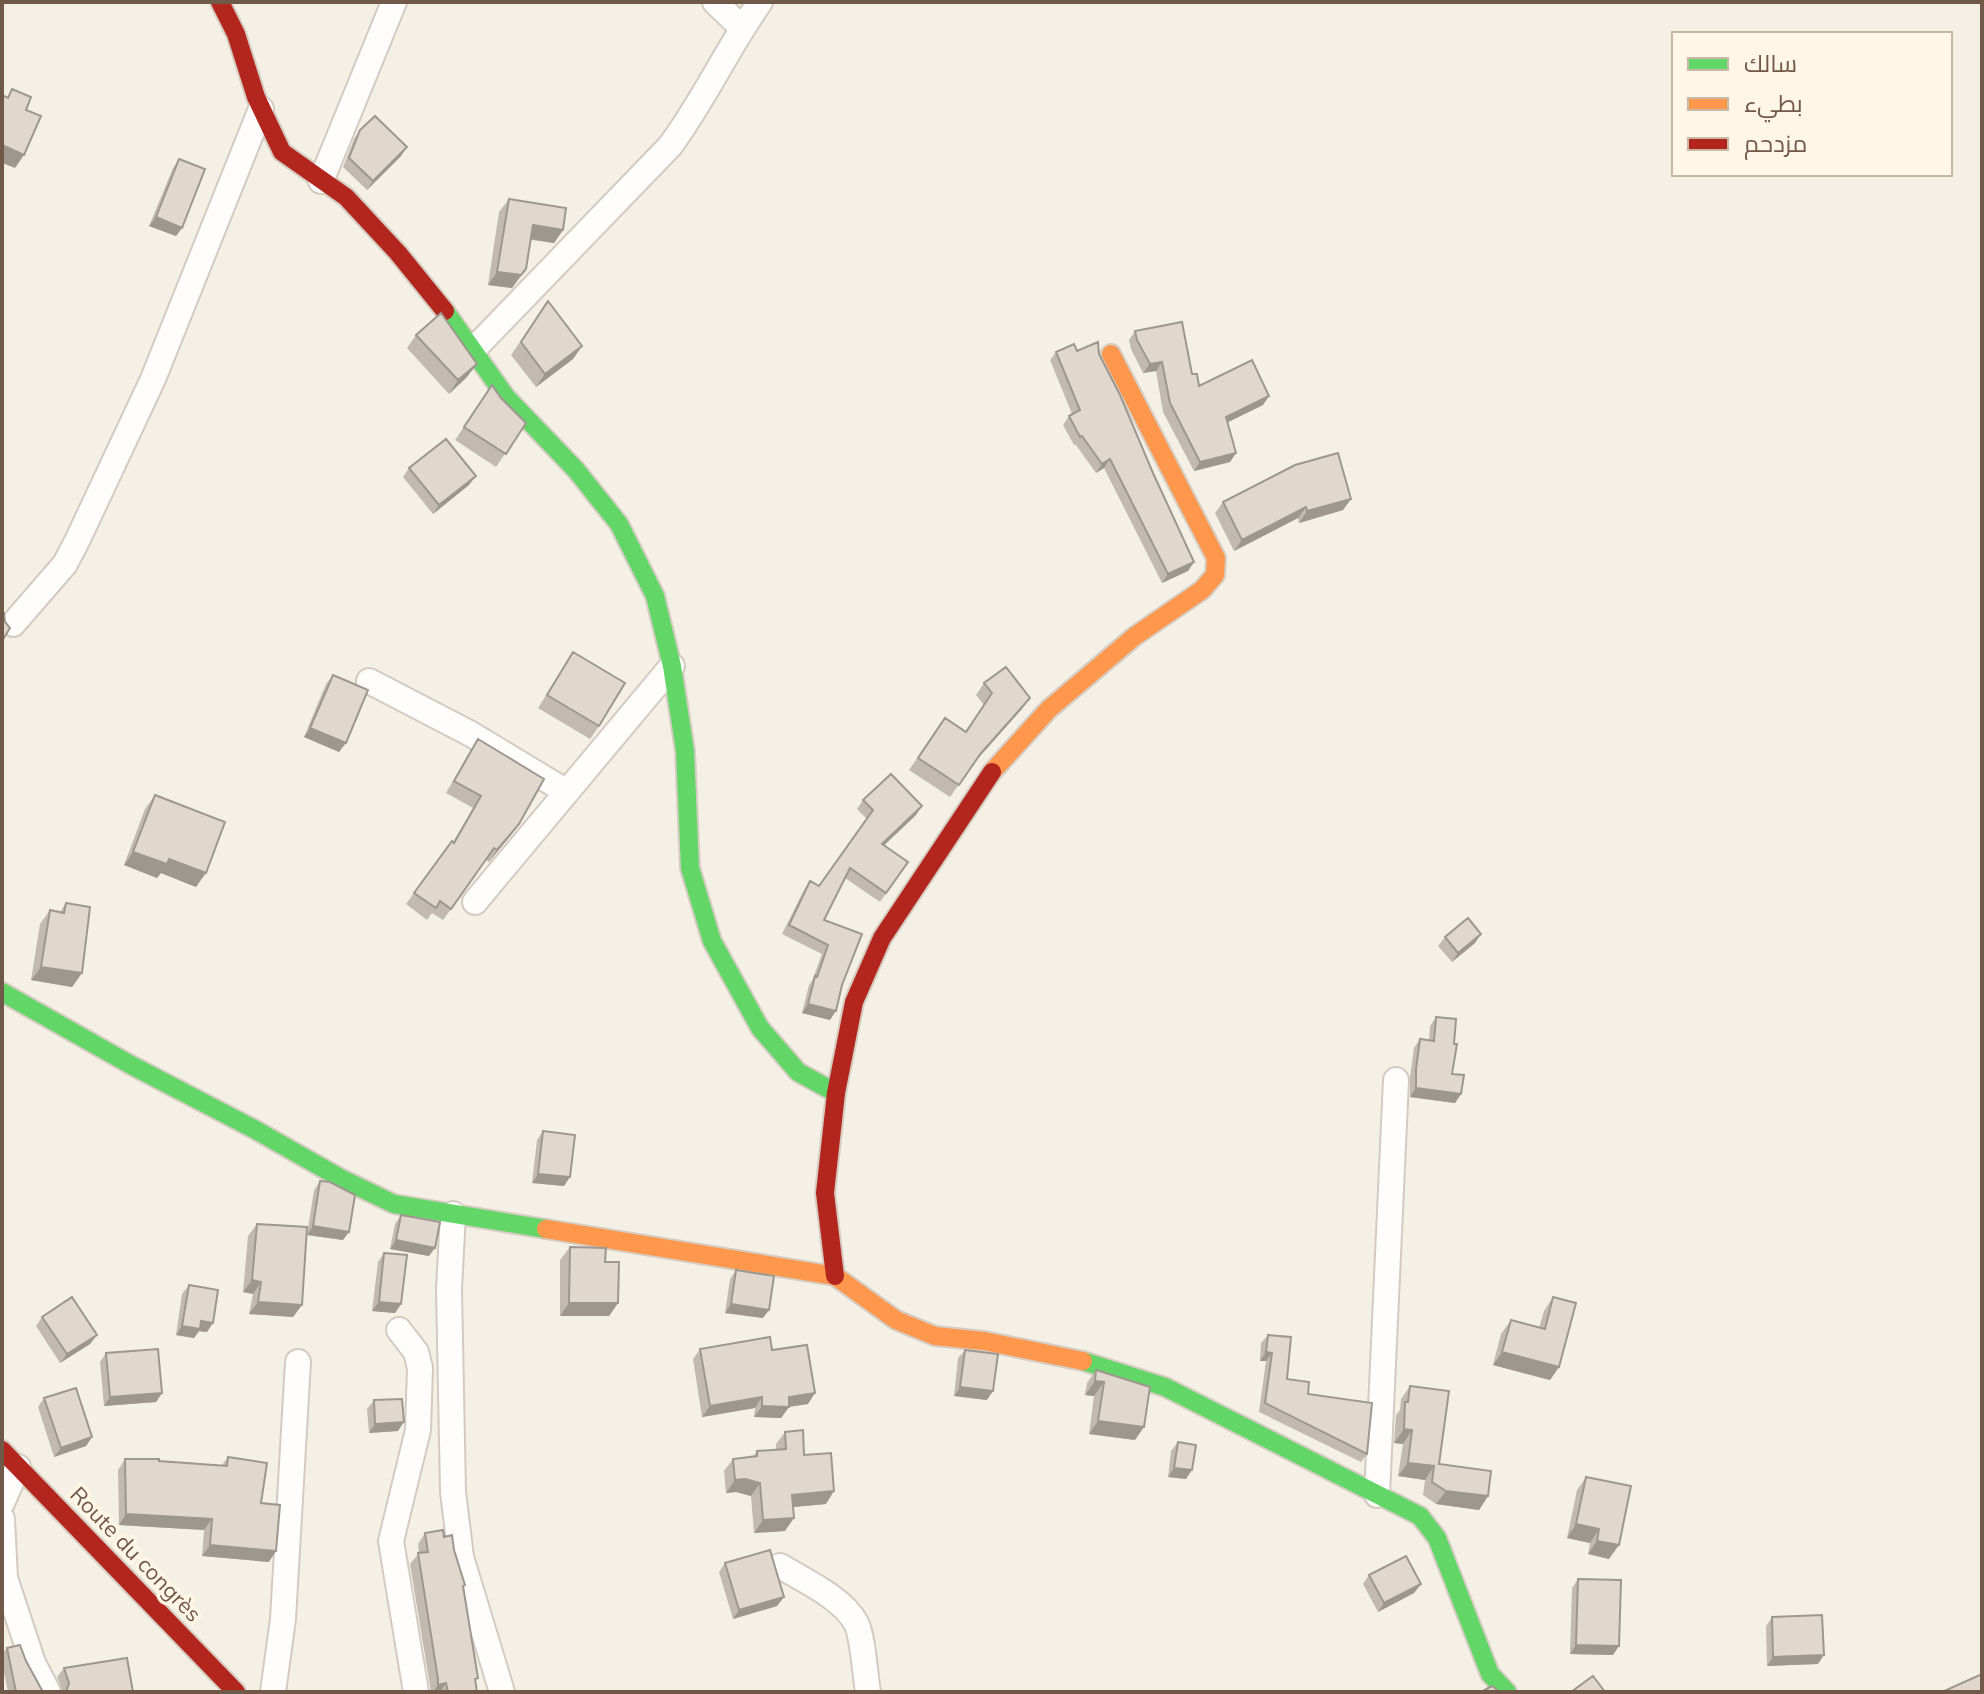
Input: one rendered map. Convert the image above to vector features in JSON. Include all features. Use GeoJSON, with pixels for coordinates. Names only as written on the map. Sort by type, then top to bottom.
{"type":"FeatureCollection","features":[{"type":"Feature","properties":{"kind":"street"},"geometry":{"type":"LineString","coordinates":[[220,2],[236,34],[256,97],[282,152],[346,197],[398,253],[448,315],[506,397],[576,470],[619,524],[655,596],[672,666],[685,751],[690,868],[712,941],[760,1028],[798,1072],[836,1093]]}},
{"type":"Feature","properties":{"kind":"street"},"geometry":{"type":"LineString","coordinates":[[321,181],[394,2]]}},
{"type":"Feature","properties":{"kind":"street"},"geometry":{"type":"LineString","coordinates":[[715,2],[742,28]]}},
{"type":"Feature","properties":{"kind":"street"},"geometry":{"type":"LineString","coordinates":[[473,350],[670,146],[760,2]]}},
{"type":"Feature","properties":{"kind":"street"},"geometry":{"type":"LineString","coordinates":[[13,624],[65,564],[78,539],[153,379],[261,109]]}},
{"type":"Feature","properties":{"kind":"street"},"geometry":{"type":"LineString","coordinates":[[835,1276],[825,1193],[836,1093],[854,1002],[882,938],[987,778],[1049,709],[1135,636],[1202,590],[1215,575],[1216,558],[1111,354]]}},
{"type":"Feature","properties":{"kind":"street"},"geometry":{"type":"LineString","coordinates":[[475,902],[672,666]]}},
{"type":"Feature","properties":{"kind":"street"},"geometry":{"type":"LineString","coordinates":[[369,681],[471,734],[567,792]]}},
{"type":"Feature","properties":{"kind":"street"},"geometry":{"type":"LineString","coordinates":[[2,992],[131,1065],[394,1204],[835,1276],[896,1320],[935,1336],[984,1341],[1084,1361],[1165,1387],[1420,1516],[1437,1538],[1490,1674],[1507,1692]]}},
{"type":"Feature","properties":{"kind":"street"},"geometry":{"type":"LineString","coordinates":[[1377,1495],[1396,1080]]}},
{"type":"Feature","properties":{"kind":"street"},"geometry":{"type":"LineString","coordinates":[[453,1214],[449,1289],[453,1492],[461,1557],[502,1692]]}},
{"type":"Feature","properties":{"kind":"street"},"geometry":{"type":"LineString","coordinates":[[399,1330],[416,1352],[420,1368],[418,1430],[391,1541],[416,1692]]}},
{"type":"Feature","properties":{"kind":"street"},"geometry":{"type":"LineString","coordinates":[[273,1692],[283,1619],[298,1362]]}},
{"type":"Feature","properties":{"kind":"street"},"geometry":{"type":"LineString","coordinates":[[2,1503],[10,1459]]}},
{"type":"Feature","properties":{"kind":"street","name":"Route du congrès"},"geometry":{"type":"LineString","coordinates":[[10,1459],[236,1692]]}},
{"type":"Feature","properties":{"kind":"street"},"geometry":{"type":"LineString","coordinates":[[2,1519],[5,1578],[33,1663],[48,1692]]}},
{"type":"Feature","properties":{"kind":"street"},"geometry":{"type":"LineString","coordinates":[[780,1566],[828,1594],[848,1611],[858,1626],[868,1692]]}},
{"type":"Feature","properties":{"kind":"building"},"geometry":{"type":"Polygon","coordinates":[[[12,89],[31,97],[26,110],[41,116],[24,155],[2,145],[2,95],[8,98],[12,89]]]}},
{"type":"Feature","properties":{"kind":"building"},"geometry":{"type":"Polygon","coordinates":[[[375,116],[407,147],[373,181],[349,158],[360,130],[375,116]]]}},
{"type":"Feature","properties":{"kind":"building"},"geometry":{"type":"Polygon","coordinates":[[[179,159],[205,169],[182,228],[156,217],[179,159]]]}},
{"type":"Feature","properties":{"kind":"building"},"geometry":{"type":"Polygon","coordinates":[[[509,199],[566,208],[563,230],[533,225],[526,269],[521,275],[497,272],[509,199]]]}},
{"type":"Feature","properties":{"kind":"building"},"geometry":{"type":"Polygon","coordinates":[[[548,301],[582,346],[545,374],[521,342],[548,301]]]}},
{"type":"Feature","properties":{"kind":"building"},"geometry":{"type":"Polygon","coordinates":[[[441,313],[477,364],[458,380],[416,335],[441,313]]]}},
{"type":"Feature","properties":{"kind":"building"},"geometry":{"type":"Polygon","coordinates":[[[1182,322],[1192,374],[1197,374],[1199,386],[1252,360],[1269,396],[1226,417],[1236,453],[1200,462],[1170,403],[1162,362],[1150,364],[1137,340],[1135,331],[1182,322]]]}},
{"type":"Feature","properties":{"kind":"building"},"geometry":{"type":"Polygon","coordinates":[[[1098,342],[1099,354],[1194,562],[1168,574],[1110,459],[1102,464],[1080,437],[1069,416],[1080,410],[1056,352],[1074,344],[1077,351],[1098,342]]]}},
{"type":"Feature","properties":{"kind":"building"},"geometry":{"type":"Polygon","coordinates":[[[492,385],[526,423],[506,454],[464,427],[492,385]]]}},
{"type":"Feature","properties":{"kind":"building"},"geometry":{"type":"Polygon","coordinates":[[[446,439],[476,476],[439,505],[409,468],[446,439]]]}},
{"type":"Feature","properties":{"kind":"building"},"geometry":{"type":"Polygon","coordinates":[[[1338,453],[1351,499],[1307,511],[1306,507],[1242,540],[1223,502],[1295,465],[1338,453]]]}},
{"type":"Feature","properties":{"kind":"building"},"geometry":{"type":"Polygon","coordinates":[[[2,612],[10,628],[2,641],[2,612]]]}},
{"type":"Feature","properties":{"kind":"building"},"geometry":{"type":"Polygon","coordinates":[[[573,652],[625,683],[599,726],[547,695],[573,652]]]}},
{"type":"Feature","properties":{"kind":"building"},"geometry":{"type":"Polygon","coordinates":[[[1006,667],[1030,698],[981,753],[959,785],[918,758],[945,718],[966,732],[992,693],[984,683],[1006,667]]]}},
{"type":"Feature","properties":{"kind":"building"},"geometry":{"type":"Polygon","coordinates":[[[333,675],[368,690],[346,743],[310,728],[333,675]]]}},
{"type":"Feature","properties":{"kind":"building"},"geometry":{"type":"Polygon","coordinates":[[[478,739],[544,779],[519,824],[497,850],[494,848],[451,909],[440,901],[436,908],[414,893],[452,841],[454,843],[481,796],[454,781],[478,739]]]}},
{"type":"Feature","properties":{"kind":"building"},"geometry":{"type":"Polygon","coordinates":[[[891,774],[922,806],[882,844],[908,862],[886,893],[850,868],[824,920],[862,934],[842,985],[836,1011],[808,1004],[828,945],[789,925],[810,881],[819,886],[873,810],[863,800],[891,774]]]}},
{"type":"Feature","properties":{"kind":"building"},"geometry":{"type":"Polygon","coordinates":[[[155,795],[225,822],[206,873],[169,859],[167,864],[133,852],[155,795]]]}},
{"type":"Feature","properties":{"kind":"building"},"geometry":{"type":"Polygon","coordinates":[[[66,903],[90,907],[82,973],[41,967],[50,910],[64,913],[66,903]]]}},
{"type":"Feature","properties":{"kind":"building"},"geometry":{"type":"Polygon","coordinates":[[[1468,918],[1481,934],[1458,953],[1445,937],[1468,918]]]}},
{"type":"Feature","properties":{"kind":"building"},"geometry":{"type":"Polygon","coordinates":[[[1436,1017],[1456,1019],[1454,1044],[1457,1044],[1452,1074],[1464,1075],[1461,1094],[1416,1088],[1420,1039],[1434,1041],[1436,1017]]]}},
{"type":"Feature","properties":{"kind":"building"},"geometry":{"type":"Polygon","coordinates":[[[543,1131],[575,1135],[570,1177],[538,1174],[543,1131]]]}},
{"type":"Feature","properties":{"kind":"building"},"geometry":{"type":"Polygon","coordinates":[[[320,1181],[330,1182],[355,1195],[349,1232],[313,1226],[320,1181]]]}},
{"type":"Feature","properties":{"kind":"building"},"geometry":{"type":"Polygon","coordinates":[[[401,1215],[440,1222],[435,1248],[396,1240],[401,1215]]]}},
{"type":"Feature","properties":{"kind":"building"},"geometry":{"type":"Polygon","coordinates":[[[257,1224],[307,1227],[302,1305],[258,1302],[261,1282],[252,1280],[257,1224]]]}},
{"type":"Feature","properties":{"kind":"building"},"geometry":{"type":"Polygon","coordinates":[[[570,1247],[606,1248],[605,1262],[619,1262],[618,1303],[569,1303],[570,1247]]]}},
{"type":"Feature","properties":{"kind":"building"},"geometry":{"type":"Polygon","coordinates":[[[384,1253],[407,1255],[401,1304],[379,1302],[384,1253]]]}},
{"type":"Feature","properties":{"kind":"building"},"geometry":{"type":"Polygon","coordinates":[[[736,1270],[774,1276],[769,1310],[731,1304],[736,1270]]]}},
{"type":"Feature","properties":{"kind":"building"},"geometry":{"type":"Polygon","coordinates":[[[189,1285],[218,1290],[213,1323],[201,1321],[200,1329],[182,1326],[189,1285]]]}},
{"type":"Feature","properties":{"kind":"building"},"geometry":{"type":"Polygon","coordinates":[[[72,1297],[97,1335],[67,1354],[42,1317],[72,1297]]]}},
{"type":"Feature","properties":{"kind":"building"},"geometry":{"type":"Polygon","coordinates":[[[1553,1297],[1576,1303],[1559,1367],[1502,1352],[1511,1320],[1545,1329],[1553,1297]]]}},
{"type":"Feature","properties":{"kind":"building"},"geometry":{"type":"Polygon","coordinates":[[[1268,1335],[1291,1337],[1287,1379],[1309,1382],[1308,1394],[1372,1403],[1367,1454],[1265,1403],[1272,1353],[1266,1352],[1268,1335]]]}},
{"type":"Feature","properties":{"kind":"building"},"geometry":{"type":"Polygon","coordinates":[[[770,1337],[772,1350],[807,1345],[815,1393],[789,1397],[789,1407],[762,1406],[762,1397],[710,1406],[700,1349],[770,1337]]]}},
{"type":"Feature","properties":{"kind":"building"},"geometry":{"type":"Polygon","coordinates":[[[158,1349],[162,1393],[110,1397],[106,1353],[158,1349]]]}},
{"type":"Feature","properties":{"kind":"building"},"geometry":{"type":"Polygon","coordinates":[[[965,1350],[998,1354],[993,1391],[960,1387],[965,1350]]]}},
{"type":"Feature","properties":{"kind":"building"},"geometry":{"type":"Polygon","coordinates":[[[1096,1370],[1150,1387],[1144,1427],[1098,1421],[1104,1382],[1095,1381],[1096,1370]]]}},
{"type":"Feature","properties":{"kind":"building"},"geometry":{"type":"Polygon","coordinates":[[[1410,1386],[1449,1391],[1439,1464],[1491,1471],[1488,1496],[1446,1491],[1432,1482],[1434,1466],[1408,1463],[1412,1430],[1404,1429],[1405,1402],[1408,1402],[1410,1386]]]}},
{"type":"Feature","properties":{"kind":"building"},"geometry":{"type":"Polygon","coordinates":[[[76,1388],[92,1437],[61,1448],[44,1398],[76,1388]]]}},
{"type":"Feature","properties":{"kind":"building"},"geometry":{"type":"Polygon","coordinates":[[[402,1399],[404,1422],[375,1424],[374,1400],[402,1399]]]}},
{"type":"Feature","properties":{"kind":"building"},"geometry":{"type":"Polygon","coordinates":[[[803,1430],[804,1455],[831,1453],[834,1491],[792,1495],[794,1518],[763,1520],[760,1483],[735,1480],[733,1459],[757,1456],[757,1451],[786,1449],[785,1432],[803,1430]]]}},
{"type":"Feature","properties":{"kind":"building"},"geometry":{"type":"Polygon","coordinates":[[[1178,1442],[1196,1445],[1192,1470],[1174,1468],[1178,1442]]]}},
{"type":"Feature","properties":{"kind":"building"},"geometry":{"type":"Polygon","coordinates":[[[228,1457],[267,1463],[261,1503],[280,1505],[276,1551],[210,1545],[212,1519],[126,1514],[125,1459],[227,1466],[228,1457]]]}},
{"type":"Feature","properties":{"kind":"building"},"geometry":{"type":"Polygon","coordinates":[[[1586,1477],[1631,1486],[1619,1545],[1597,1541],[1599,1529],[1576,1524],[1586,1477]]]}},
{"type":"Feature","properties":{"kind":"building"},"geometry":{"type":"Polygon","coordinates":[[[443,1530],[444,1537],[452,1535],[465,1585],[478,1678],[475,1679],[477,1692],[448,1692],[446,1683],[438,1685],[418,1553],[428,1552],[425,1533],[443,1530]]]}},
{"type":"Feature","properties":{"kind":"building"},"geometry":{"type":"Polygon","coordinates":[[[770,1550],[784,1597],[739,1610],[725,1563],[770,1550]]]}},
{"type":"Feature","properties":{"kind":"building"},"geometry":{"type":"Polygon","coordinates":[[[1406,1556],[1421,1584],[1384,1603],[1369,1575],[1406,1556]]]}},
{"type":"Feature","properties":{"kind":"building"},"geometry":{"type":"Polygon","coordinates":[[[1578,1579],[1621,1580],[1619,1646],[1576,1645],[1578,1579]]]}},
{"type":"Feature","properties":{"kind":"building"},"geometry":{"type":"Polygon","coordinates":[[[1822,1615],[1824,1655],[1773,1657],[1772,1617],[1822,1615]]]}},
{"type":"Feature","properties":{"kind":"building"},"geometry":{"type":"Polygon","coordinates":[[[20,1645],[43,1692],[16,1692],[7,1648],[20,1645]]]}},
{"type":"Feature","properties":{"kind":"building"},"geometry":{"type":"Polygon","coordinates":[[[127,1658],[133,1692],[66,1692],[69,1683],[64,1668],[127,1658]]]}},
{"type":"Feature","properties":{"kind":"building"},"geometry":{"type":"Polygon","coordinates":[[[1982,1674],[1982,1692],[1942,1692],[1982,1674]]]}},
{"type":"Feature","properties":{"kind":"building"},"geometry":{"type":"Polygon","coordinates":[[[1593,1676],[1605,1692],[1571,1692],[1593,1676]]]}},
{"type":"Feature","properties":{"kind":"building"},"geometry":{"type":"Polygon","coordinates":[[[1492,1686],[1500,1692],[1481,1692],[1492,1686]]]}},
{"type":"Feature","properties":{"kind":"traffic: fast"},"geometry":{"type":"LineString","coordinates":[[445,311],[506,397],[576,470],[619,524],[655,596],[672,666],[685,751],[690,868],[712,941],[760,1028],[798,1072],[836,1093]]}},
{"type":"Feature","properties":{"kind":"traffic: fast"},"geometry":{"type":"LineString","coordinates":[[2,992],[131,1065],[394,1204],[546,1229]]}},
{"type":"Feature","properties":{"kind":"traffic: fast"},"geometry":{"type":"LineString","coordinates":[[1083,1361],[1165,1387],[1420,1516],[1437,1538],[1490,1674],[1507,1692]]}},
{"type":"Feature","properties":{"kind":"traffic: slow"},"geometry":{"type":"LineString","coordinates":[[992,772],[1049,709],[1135,636],[1202,590],[1215,575],[1216,558],[1111,354]]}},
{"type":"Feature","properties":{"kind":"traffic: slow"},"geometry":{"type":"LineString","coordinates":[[546,1229],[835,1276],[896,1320],[935,1336],[984,1341],[1083,1361]]}},
{"type":"Feature","properties":{"kind":"traffic: jam"},"geometry":{"type":"LineString","coordinates":[[220,2],[236,34],[256,97],[282,152],[346,197],[398,253],[445,311]]}},
{"type":"Feature","properties":{"kind":"traffic: jam"},"geometry":{"type":"LineString","coordinates":[[835,1276],[825,1193],[836,1093],[854,1002],[882,938],[992,772]]}},
{"type":"Feature","properties":{"kind":"traffic: jam"},"geometry":{"type":"LineString","coordinates":[[2,1450],[236,1692]]}}]}
